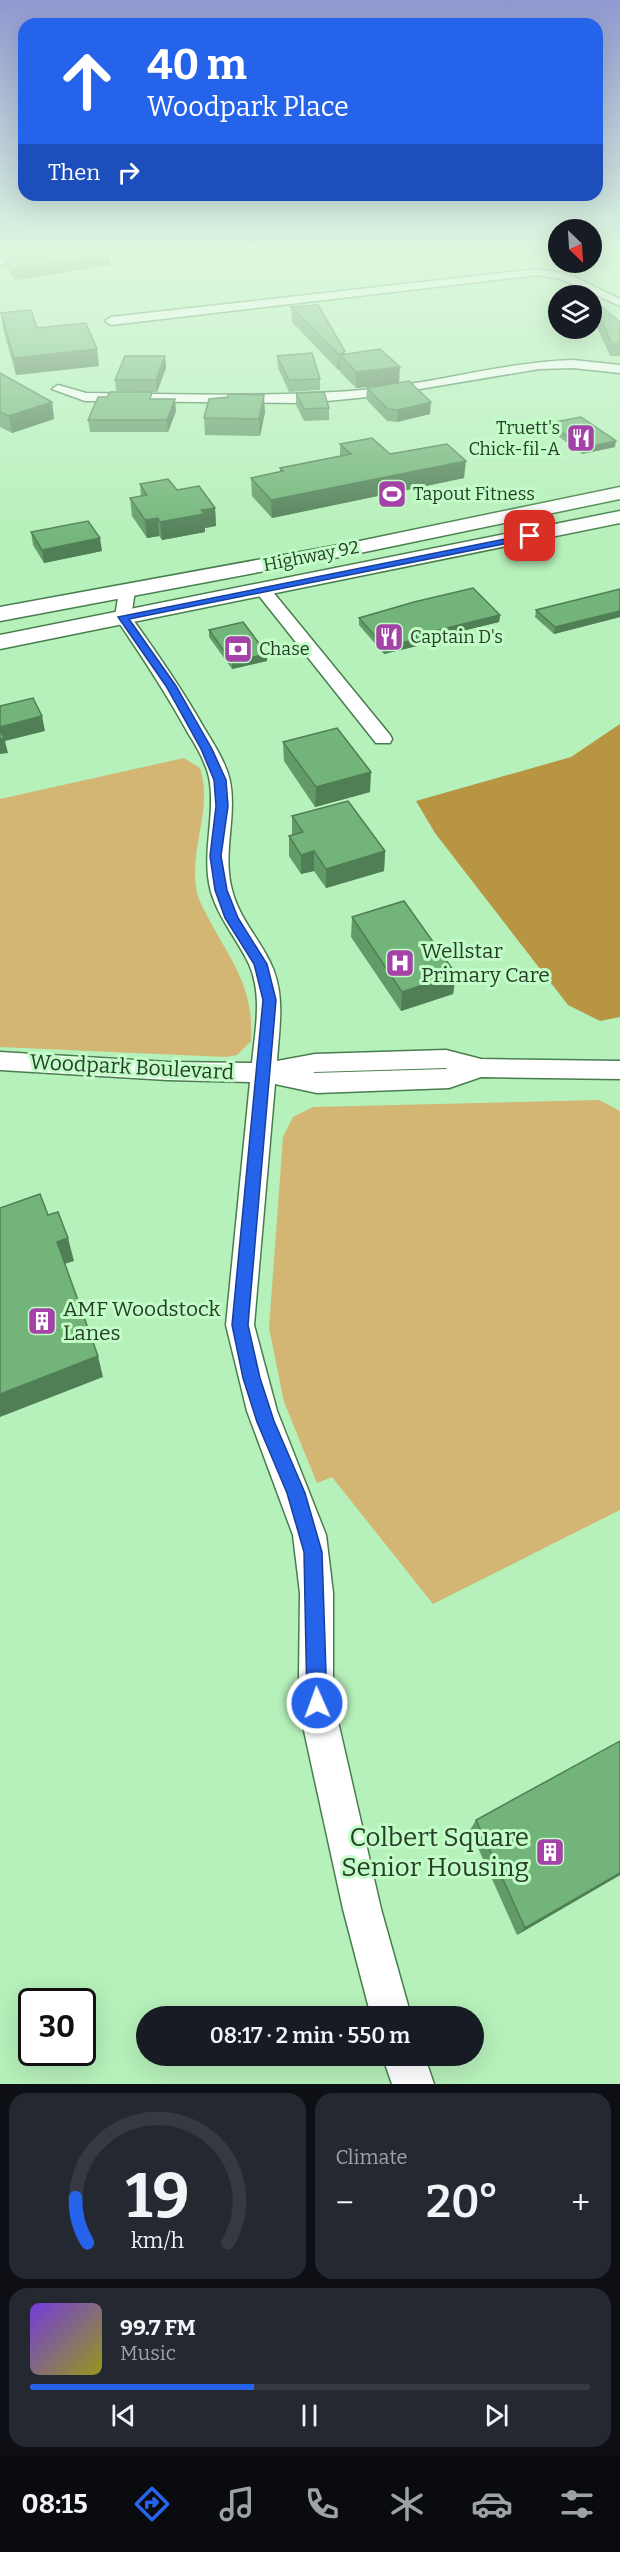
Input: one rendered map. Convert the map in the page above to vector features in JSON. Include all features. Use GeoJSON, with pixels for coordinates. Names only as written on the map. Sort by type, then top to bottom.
{"type":"FeatureCollection","features":[{"type":"Feature","properties":{"kind":"main road","name":"Highway 92"},"geometry":{"type":"LineString","coordinates":[[0,614],[355,548],[620,493]]}},
{"type":"Feature","properties":{"kind":"main road","name":"Highway 92"},"geometry":{"type":"LineString","coordinates":[[0,642],[620,517]]}},
{"type":"Feature","properties":{"kind":"street"},"geometry":{"type":"LineString","coordinates":[[58,389],[92,397],[287,400],[378,392],[539,365],[573,364],[620,369]]}},
{"type":"Feature","properties":{"kind":"street"},"geometry":{"type":"LineString","coordinates":[[262,589],[383,739]]}},
{"type":"Feature","properties":{"kind":"street"},"geometry":{"type":"LineString","coordinates":[[127,591],[123,617],[171,686],[207,749],[220,780],[222,806],[216,856],[221,890],[231,918],[260,964],[270,1000],[240,1325],[251,1378],[265,1422],[296,1493],[313,1552],[315,1688],[319,1717],[362,1909],[389,2006]]}},
{"type":"Feature","properties":{"kind":"street","name":"Woodpark Boulevard"},"geometry":{"type":"LineString","coordinates":[[0,1061],[168,1071],[264,1072],[317,1083],[448,1078],[481,1068],[620,1070]]}},
{"type":"Feature","properties":{"kind":"street"},"geometry":{"type":"LineString","coordinates":[[407,2066],[413,2084]]}},
{"type":"Feature","properties":{"kind":"shaded area"},"geometry":{"type":"Polygon","coordinates":[[[620,724],[620,1017],[600,1021],[568,1005],[435,833],[416,801],[571,757],[620,724]]]}},
{"type":"Feature","properties":{"kind":"shaded area"},"geometry":{"type":"Polygon","coordinates":[[[184,758],[200,768],[203,783],[203,812],[195,872],[197,892],[246,993],[251,1023],[251,1041],[237,1055],[226,1057],[0,1047],[0,799],[184,758]]]}},
{"type":"Feature","properties":{"kind":"shaded area"},"geometry":{"type":"Polygon","coordinates":[[[599,1100],[620,1111],[620,1510],[433,1604],[332,1477],[317,1483],[284,1402],[269,1328],[283,1137],[293,1117],[313,1107],[599,1100]]]}},
{"type":"Feature","properties":{"kind":"building"},"geometry":{"type":"Polygon","coordinates":[[[11,349],[95,349],[14,358],[11,349]]]}},
{"type":"Feature","properties":{"kind":"building"},"geometry":{"type":"Polygon","coordinates":[[[333,349],[344,349],[345,351],[339,355],[333,349]]]}},
{"type":"Feature","properties":{"kind":"building"},"geometry":{"type":"Polygon","coordinates":[[[380,349],[400,367],[356,372],[340,355],[380,349]]]}},
{"type":"Feature","properties":{"kind":"building"},"geometry":{"type":"Polygon","coordinates":[[[312,353],[320,379],[289,380],[277,356],[312,353]]]}},
{"type":"Feature","properties":{"kind":"building"},"geometry":{"type":"Polygon","coordinates":[[[125,356],[165,356],[156,380],[115,380],[125,356]]]}},
{"type":"Feature","properties":{"kind":"building"},"geometry":{"type":"Polygon","coordinates":[[[0,373],[52,402],[9,416],[0,412],[0,373]]]}},
{"type":"Feature","properties":{"kind":"building"},"geometry":{"type":"Polygon","coordinates":[[[409,381],[431,402],[398,410],[388,409],[367,388],[409,381]]]}},
{"type":"Feature","properties":{"kind":"building"},"geometry":{"type":"Polygon","coordinates":[[[110,392],[152,392],[150,399],[175,399],[167,420],[88,420],[98,397],[107,397],[110,392]]]}},
{"type":"Feature","properties":{"kind":"building"},"geometry":{"type":"Polygon","coordinates":[[[324,392],[329,408],[304,409],[296,393],[324,392]]]}},
{"type":"Feature","properties":{"kind":"building"},"geometry":{"type":"Polygon","coordinates":[[[228,394],[264,395],[259,419],[204,418],[209,399],[228,397],[228,394]]]}},
{"type":"Feature","properties":{"kind":"building","name":"Truett's Chick-fil-A"},"geometry":{"type":"Polygon","coordinates":[[[581,417],[616,441],[583,448],[550,423],[581,417]]]}},
{"type":"Feature","properties":{"kind":"building"},"geometry":{"type":"Polygon","coordinates":[[[372,438],[390,454],[447,444],[466,461],[271,500],[251,478],[283,471],[280,468],[351,454],[340,444],[372,438]]]}},
{"type":"Feature","properties":{"kind":"building"},"geometry":{"type":"Polygon","coordinates":[[[168,479],[177,490],[199,486],[215,508],[201,510],[204,514],[160,522],[158,518],[145,520],[130,498],[147,495],[140,484],[168,479]]]}},
{"type":"Feature","properties":{"kind":"building"},"geometry":{"type":"Polygon","coordinates":[[[88,521],[100,538],[42,550],[31,532],[88,521]]]}},
{"type":"Feature","properties":{"kind":"building"},"geometry":{"type":"Polygon","coordinates":[[[473,588],[500,615],[414,636],[417,639],[385,647],[359,618],[414,602],[473,588]]]}},
{"type":"Feature","properties":{"kind":"building"},"geometry":{"type":"Polygon","coordinates":[[[620,589],[620,611],[555,627],[536,610],[620,589]]]}},
{"type":"Feature","properties":{"kind":"building","name":"Chase"},"geometry":{"type":"Polygon","coordinates":[[[243,622],[267,654],[232,662],[209,630],[243,622]]]}},
{"type":"Feature","properties":{"kind":"building"},"geometry":{"type":"Polygon","coordinates":[[[33,698],[42,716],[0,727],[0,706],[33,698]]]}},
{"type":"Feature","properties":{"kind":"building"},"geometry":{"type":"Polygon","coordinates":[[[337,728],[371,772],[316,787],[283,742],[337,728]]]}},
{"type":"Feature","properties":{"kind":"building"},"geometry":{"type":"Polygon","coordinates":[[[348,801],[385,851],[326,869],[314,851],[301,855],[289,836],[303,832],[292,816],[348,801]]]}},
{"type":"Feature","properties":{"kind":"building"},"geometry":{"type":"Polygon","coordinates":[[[404,901],[456,974],[402,992],[352,917],[404,901]]]}},
{"type":"Feature","properties":{"kind":"building","name":"AMF Woodstock Lanes"},"geometry":{"type":"Polygon","coordinates":[[[40,1194],[48,1215],[58,1212],[68,1238],[57,1242],[98,1356],[0,1394],[0,1208],[40,1194]]]}},
{"type":"Feature","properties":{"kind":"building","name":"Colbert Square Senior Housing"},"geometry":{"type":"Polygon","coordinates":[[[620,1741],[620,1873],[525,1928],[476,1820],[620,1741]]]}},
{"type":"Feature","properties":{"kind":"place","name":"Truett's Chick-fil-A"},"geometry":{"type":"Point","coordinates":[581,438]}},
{"type":"Feature","properties":{"kind":"place","name":"Tapout Fitness"},"geometry":{"type":"Point","coordinates":[392,494]}},
{"type":"Feature","properties":{"kind":"place","name":"Captain D's"},"geometry":{"type":"Point","coordinates":[389,637]}},
{"type":"Feature","properties":{"kind":"place","name":"Chase"},"geometry":{"type":"Point","coordinates":[238,649]}},
{"type":"Feature","properties":{"kind":"place","name":"Wellstar Primary Care"},"geometry":{"type":"Point","coordinates":[400,963]}},
{"type":"Feature","properties":{"kind":"place","name":"AMF Woodstock Lanes"},"geometry":{"type":"Point","coordinates":[42,1321]}},
{"type":"Feature","properties":{"kind":"place","name":"Colbert Square Senior Housing"},"geometry":{"type":"Point","coordinates":[550,1852]}},
{"type":"Feature","properties":{"kind":"route"},"geometry":{"type":"LineString","coordinates":[[317,1703],[313,1552],[296,1493],[265,1422],[251,1378],[240,1325],[270,1000],[260,964],[231,918],[221,890],[216,856],[222,806],[220,780],[207,749],[171,686],[123,617],[530,536]]}}]}
